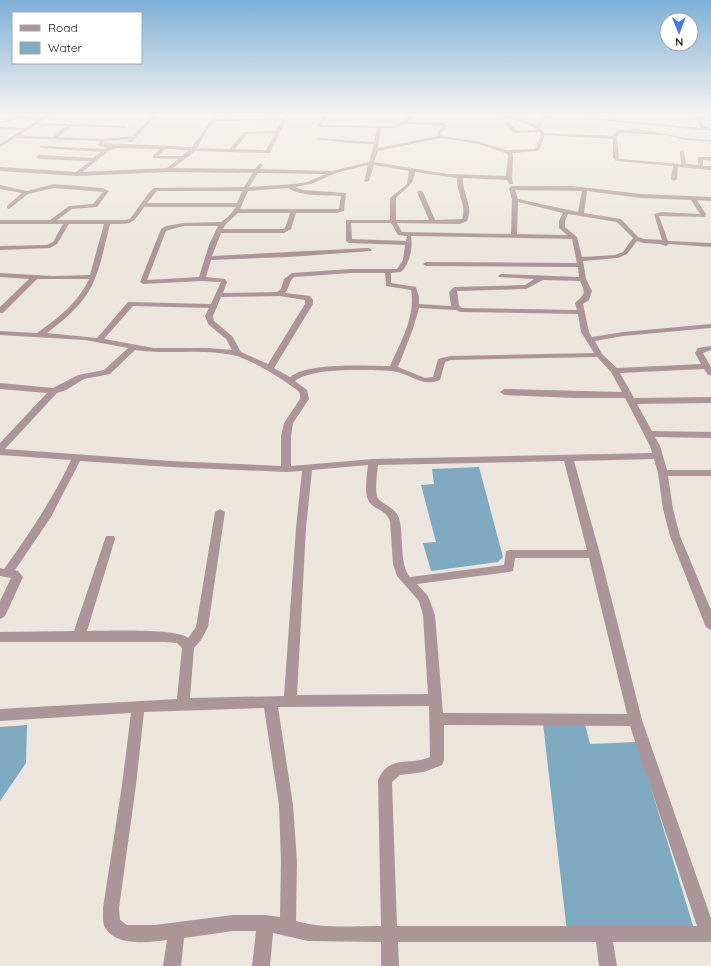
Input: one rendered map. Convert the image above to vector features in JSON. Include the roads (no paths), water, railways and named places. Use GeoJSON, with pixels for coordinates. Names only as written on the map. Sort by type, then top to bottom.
{"type":"FeatureCollection","features":[{"type":"Feature","properties":{"kind":"street"},"geometry":{"type":"LineString","coordinates":[[79,159],[96,160]]}},
{"type":"Feature","properties":{"kind":"street"},"geometry":{"type":"LineString","coordinates":[[150,162],[153,159]]}},
{"type":"Feature","properties":{"kind":"street"},"geometry":{"type":"LineString","coordinates":[[168,170],[183,159]]}},
{"type":"Feature","properties":{"kind":"street"},"geometry":{"type":"LineString","coordinates":[[366,181],[372,159]]}},
{"type":"Feature","properties":{"kind":"street"},"geometry":{"type":"LineString","coordinates":[[511,159],[509,178],[515,200],[514,235]]}},
{"type":"Feature","properties":{"kind":"street"},"geometry":{"type":"LineString","coordinates":[[617,159],[711,168]]}},
{"type":"Feature","properties":{"kind":"street"},"geometry":{"type":"LineString","coordinates":[[683,159],[684,165]]}},
{"type":"Feature","properties":{"kind":"street"},"geometry":{"type":"LineString","coordinates":[[700,159],[701,167]]}},
{"type":"Feature","properties":{"kind":"street"},"geometry":{"type":"LineString","coordinates":[[77,174],[96,160]]}},
{"type":"Feature","properties":{"kind":"street"},"geometry":{"type":"LineString","coordinates":[[0,222],[126,222],[132,220],[152,192],[156,189],[247,189],[290,187],[309,183],[334,172],[371,163],[460,176],[509,178]]}},
{"type":"Feature","properties":{"kind":"street"},"geometry":{"type":"LineString","coordinates":[[202,279],[208,258],[220,228],[232,217],[238,208],[247,189],[250,178],[257,171],[260,165]]}},
{"type":"Feature","properties":{"kind":"street"},"geometry":{"type":"LineString","coordinates":[[674,179],[676,165]]}},
{"type":"Feature","properties":{"kind":"street"},"geometry":{"type":"LineString","coordinates":[[0,169],[77,174],[91,181],[100,189],[106,191],[95,206],[71,207],[52,222]]}},
{"type":"Feature","properties":{"kind":"street"},"geometry":{"type":"LineString","coordinates":[[9,207],[26,193],[54,186],[168,170],[334,172]]}},
{"type":"Feature","properties":{"kind":"street"},"geometry":{"type":"LineString","coordinates":[[412,170],[410,184],[406,189],[397,193],[393,198],[394,221],[396,230],[400,234],[574,237]]}},
{"type":"Feature","properties":{"kind":"street"},"geometry":{"type":"LineString","coordinates":[[408,243],[348,240],[348,222],[350,220],[450,223],[464,220],[468,207],[460,190],[460,176]]}},
{"type":"Feature","properties":{"kind":"street"},"geometry":{"type":"LineString","coordinates":[[0,187],[23,191],[26,193]]}},
{"type":"Feature","properties":{"kind":"street"},"geometry":{"type":"LineString","coordinates":[[144,205],[294,211],[342,210],[345,196],[341,193],[297,191],[290,187]]}},
{"type":"Feature","properties":{"kind":"street"},"geometry":{"type":"LineString","coordinates":[[512,188],[585,189],[641,196],[711,199]]}},
{"type":"Feature","properties":{"kind":"street"},"geometry":{"type":"LineString","coordinates":[[581,215],[585,189]]}},
{"type":"Feature","properties":{"kind":"street"},"geometry":{"type":"LineString","coordinates":[[420,192],[433,222]]}},
{"type":"Feature","properties":{"kind":"street"},"geometry":{"type":"LineString","coordinates":[[666,244],[656,215],[703,216],[693,199]]}},
{"type":"Feature","properties":{"kind":"street"},"geometry":{"type":"LineString","coordinates":[[515,200],[581,215],[618,220],[636,238],[643,241],[666,244],[711,245]]}},
{"type":"Feature","properties":{"kind":"street"},"geometry":{"type":"LineString","coordinates":[[238,354],[229,338],[211,322],[209,316],[224,280],[202,279],[143,282],[163,230],[167,227],[284,231],[288,229],[294,211]]}},
{"type":"Feature","properties":{"kind":"street"},"geometry":{"type":"LineString","coordinates":[[566,212],[562,221],[562,228],[574,237],[581,262],[583,279],[588,291],[586,298],[579,303],[585,332],[599,355],[615,371],[658,456],[663,473],[668,509],[675,536],[711,625]]}},
{"type":"Feature","properties":{"kind":"street"},"geometry":{"type":"LineString","coordinates":[[0,248],[48,248],[55,243],[67,222]]}},
{"type":"Feature","properties":{"kind":"street"},"geometry":{"type":"LineString","coordinates":[[39,335],[78,302],[86,293],[93,277],[107,222]]}},
{"type":"Feature","properties":{"kind":"street"},"geometry":{"type":"LineString","coordinates":[[279,294],[284,290],[286,280],[292,275],[351,271],[398,271],[401,269],[407,255],[409,235]]}},
{"type":"Feature","properties":{"kind":"street"},"geometry":{"type":"LineString","coordinates":[[426,264],[581,262],[616,257],[625,253],[636,238]]}},
{"type":"Feature","properties":{"kind":"street"},"geometry":{"type":"LineString","coordinates":[[208,258],[369,250]]}},
{"type":"Feature","properties":{"kind":"street"},"geometry":{"type":"LineString","coordinates":[[388,272],[388,286],[414,288],[417,296],[415,306],[393,369]]}},
{"type":"Feature","properties":{"kind":"street"},"geometry":{"type":"LineString","coordinates":[[0,275],[35,277],[93,277]]}},
{"type":"Feature","properties":{"kind":"street"},"geometry":{"type":"LineString","coordinates":[[501,276],[583,279]]}},
{"type":"Feature","properties":{"kind":"street"},"geometry":{"type":"LineString","coordinates":[[0,311],[35,277]]}},
{"type":"Feature","properties":{"kind":"street"},"geometry":{"type":"LineString","coordinates":[[457,308],[453,292],[455,289],[526,287],[543,277]]}},
{"type":"Feature","properties":{"kind":"street"},"geometry":{"type":"LineString","coordinates":[[218,294],[279,294],[307,298],[309,300],[309,304],[269,369]]}},
{"type":"Feature","properties":{"kind":"street"},"geometry":{"type":"LineString","coordinates":[[99,340],[132,304],[212,306]]}},
{"type":"Feature","properties":{"kind":"street"},"geometry":{"type":"LineString","coordinates":[[415,306],[457,308],[465,310],[581,312]]}},
{"type":"Feature","properties":{"kind":"street"},"geometry":{"type":"LineString","coordinates":[[590,340],[623,334],[711,326]]}},
{"type":"Feature","properties":{"kind":"street"},"geometry":{"type":"LineString","coordinates":[[0,333],[99,340],[155,350],[214,351],[238,354],[255,361],[299,386],[304,394],[304,402],[291,418],[288,426],[286,469]]}},
{"type":"Feature","properties":{"kind":"street"},"geometry":{"type":"LineString","coordinates":[[0,386],[54,391],[63,388],[81,377],[107,372],[134,347]]}},
{"type":"Feature","properties":{"kind":"street"},"geometry":{"type":"LineString","coordinates":[[615,371],[709,370],[699,353],[701,350],[711,348]]}},
{"type":"Feature","properties":{"kind":"street"},"geometry":{"type":"LineString","coordinates":[[290,381],[300,374],[313,371],[393,369],[402,370],[425,381],[437,378],[441,361],[450,358],[599,355]]}},
{"type":"Feature","properties":{"kind":"street"},"geometry":{"type":"LineString","coordinates":[[0,450],[19,427],[29,419],[54,391]]}},
{"type":"Feature","properties":{"kind":"street"},"geometry":{"type":"LineString","coordinates":[[504,392],[576,396],[711,400]]}},
{"type":"Feature","properties":{"kind":"street"},"geometry":{"type":"LineString","coordinates":[[648,434],[711,435]]}},
{"type":"Feature","properties":{"kind":"street"},"geometry":{"type":"LineString","coordinates":[[0,450],[170,464],[286,469],[373,462],[658,456]]}},
{"type":"Feature","properties":{"kind":"street"},"geometry":{"type":"LineString","coordinates":[[4,573],[43,522],[61,492],[77,457]]}},
{"type":"Feature","properties":{"kind":"street"},"geometry":{"type":"LineString","coordinates":[[138,708],[129,785],[111,908],[112,924],[124,933],[155,933],[233,923],[265,923],[288,927],[308,933],[322,934],[710,934],[635,720],[594,554],[568,458]]}},
{"type":"Feature","properties":{"kind":"street"},"geometry":{"type":"LineString","coordinates":[[373,462],[372,496],[376,503],[386,508],[392,514],[395,521],[399,564],[403,576],[424,599],[429,615],[437,718],[437,760],[431,765],[394,768],[388,772],[385,780],[390,966]]}},
{"type":"Feature","properties":{"kind":"street"},"geometry":{"type":"LineString","coordinates":[[290,701],[301,528],[307,468]]}},
{"type":"Feature","properties":{"kind":"street"},"geometry":{"type":"LineString","coordinates":[[663,473],[711,473]]}},
{"type":"Feature","properties":{"kind":"street"},"geometry":{"type":"LineString","coordinates":[[183,704],[188,646],[197,637],[202,627],[220,512]]}},
{"type":"Feature","properties":{"kind":"street"},"geometry":{"type":"LineString","coordinates":[[79,636],[110,539]]}},
{"type":"Feature","properties":{"kind":"street"},"geometry":{"type":"LineString","coordinates":[[408,581],[509,568],[510,554],[594,554]]}},
{"type":"Feature","properties":{"kind":"street"},"geometry":{"type":"LineString","coordinates":[[0,614],[17,576],[14,574],[4,573]]}},
{"type":"Feature","properties":{"kind":"street"},"geometry":{"type":"LineString","coordinates":[[0,637],[165,637],[180,639],[188,646]]}},
{"type":"Feature","properties":{"kind":"street"},"geometry":{"type":"LineString","coordinates":[[0,715],[138,708],[183,704],[290,701],[436,700]]}},
{"type":"Feature","properties":{"kind":"street"},"geometry":{"type":"LineString","coordinates":[[270,702],[286,805],[289,861],[288,927]]}},
{"type":"Feature","properties":{"kind":"street"},"geometry":{"type":"LineString","coordinates":[[437,718],[635,720]]}},
{"type":"Feature","properties":{"kind":"street"},"geometry":{"type":"LineString","coordinates":[[261,966],[265,923]]}},
{"type":"Feature","properties":{"kind":"street"},"geometry":{"type":"LineString","coordinates":[[172,966],[177,930]]}},
{"type":"Feature","properties":{"kind":"street"},"geometry":{"type":"LineString","coordinates":[[604,935],[608,966]]}},
{"type":"Feature","properties":{"kind":"water"},"geometry":{"type":"Polygon","coordinates":[[[479,467],[503,557],[498,562],[431,571],[423,543],[436,542],[421,485],[434,484],[432,469],[479,467]]]}},
{"type":"Feature","properties":{"kind":"water"},"geometry":{"type":"Polygon","coordinates":[[[543,723],[585,724],[590,744],[637,742],[695,932],[567,932],[543,723]]]}},
{"type":"Feature","properties":{"kind":"water"},"geometry":{"type":"Polygon","coordinates":[[[27,725],[26,763],[0,801],[0,727],[27,725]]]}}]}
